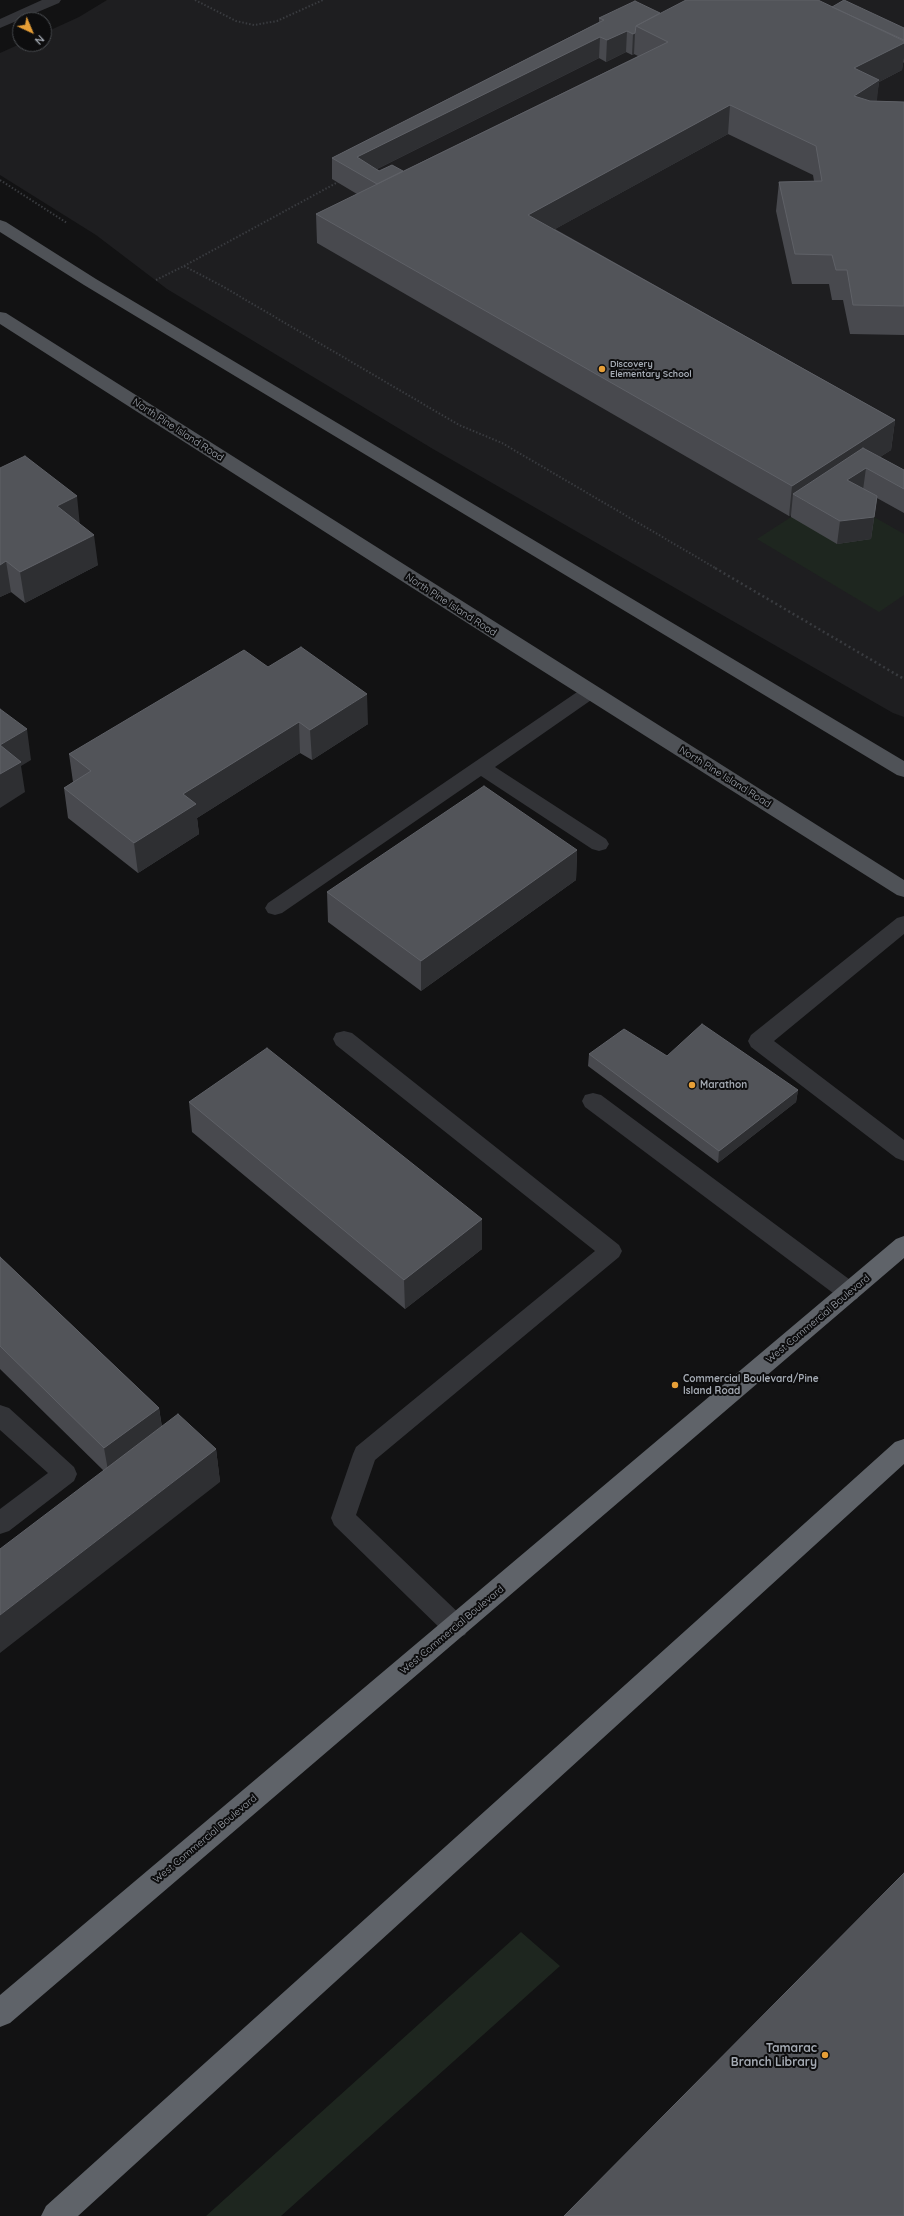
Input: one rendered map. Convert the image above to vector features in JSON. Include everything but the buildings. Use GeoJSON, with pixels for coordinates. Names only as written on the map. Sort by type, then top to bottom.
{"type":"FeatureCollection","features":[{"type":"Feature","properties":{"kind":"highway","name":"West Commercial Boulevard"},"geometry":{"type":"LineString","coordinates":[[0,2014],[904,1245]]}},
{"type":"Feature","properties":{"kind":"highway"},"geometry":{"type":"LineString","coordinates":[[56,2216],[904,1448]]}},
{"type":"Feature","properties":{"kind":"main road"},"geometry":{"type":"LineString","coordinates":[[0,225],[90,282],[904,770]]}},
{"type":"Feature","properties":{"kind":"main road","name":"North Pine Island Road"},"geometry":{"type":"LineString","coordinates":[[0,317],[904,890]]}},
{"type":"Feature","properties":{"kind":"street"},"geometry":{"type":"LineString","coordinates":[[0,24],[54,0]]}},
{"type":"Feature","properties":{"kind":"street"},"geometry":{"type":"LineString","coordinates":[[275,908],[590,692]]}},
{"type":"Feature","properties":{"kind":"street"},"geometry":{"type":"LineString","coordinates":[[481,767],[599,844]]}},
{"type":"Feature","properties":{"kind":"street"},"geometry":{"type":"LineString","coordinates":[[904,923],[759,1041],[904,1152]]}},
{"type":"Feature","properties":{"kind":"street"},"geometry":{"type":"LineString","coordinates":[[344,1039],[611,1251],[365,1454],[343,1518],[456,1626]]}},
{"type":"Feature","properties":{"kind":"street"},"geometry":{"type":"LineString","coordinates":[[593,1102],[849,1292]]}},
{"type":"Feature","properties":{"kind":"street"},"geometry":{"type":"LineString","coordinates":[[0,1416],[65,1474],[0,1523]]}},
{"type":"Feature","properties":{"kind":"path"},"geometry":{"type":"LineString","coordinates":[[195,0],[236,21],[254,25],[276,22],[323,0]]}},
{"type":"Feature","properties":{"kind":"path"},"geometry":{"type":"LineString","coordinates":[[152,281],[184,266],[344,179]]}},
{"type":"Feature","properties":{"kind":"path"},"geometry":{"type":"LineString","coordinates":[[184,266],[229,290],[459,425],[502,443],[904,679]]}},
{"type":"Feature","properties":{"kind":"shaded area","name":"Discovery Elementary School"},"geometry":{"type":"Polygon","coordinates":[[[107,0],[904,0],[904,717],[893,713],[433,449],[167,289],[96,235],[0,175],[0,53],[12,48],[12,52],[52,52],[52,29],[79,17],[107,0]]]}},
{"type":"Feature","properties":{"kind":"shaded area"},"geometry":{"type":"Polygon","coordinates":[[[830,492],[904,534],[904,595],[879,612],[757,539],[830,492]]]}},
{"type":"Feature","properties":{"kind":"shaded area"},"geometry":{"type":"Polygon","coordinates":[[[521,1932],[560,1966],[281,2216],[206,2216],[521,1932]]]}},
{"type":"Feature","properties":{"kind":"place","name":"Discovery Elementary School"},"geometry":{"type":"Point","coordinates":[602,369]}},
{"type":"Feature","properties":{"kind":"place","name":"Marathon"},"geometry":{"type":"Point","coordinates":[692,1085]}},
{"type":"Feature","properties":{"kind":"place","name":"Commercial Boulevard/Pine Island Road"},"geometry":{"type":"Point","coordinates":[675,1385]}},
{"type":"Feature","properties":{"kind":"place","name":"Tamarac Branch Library"},"geometry":{"type":"Point","coordinates":[825,2055]}}]}
